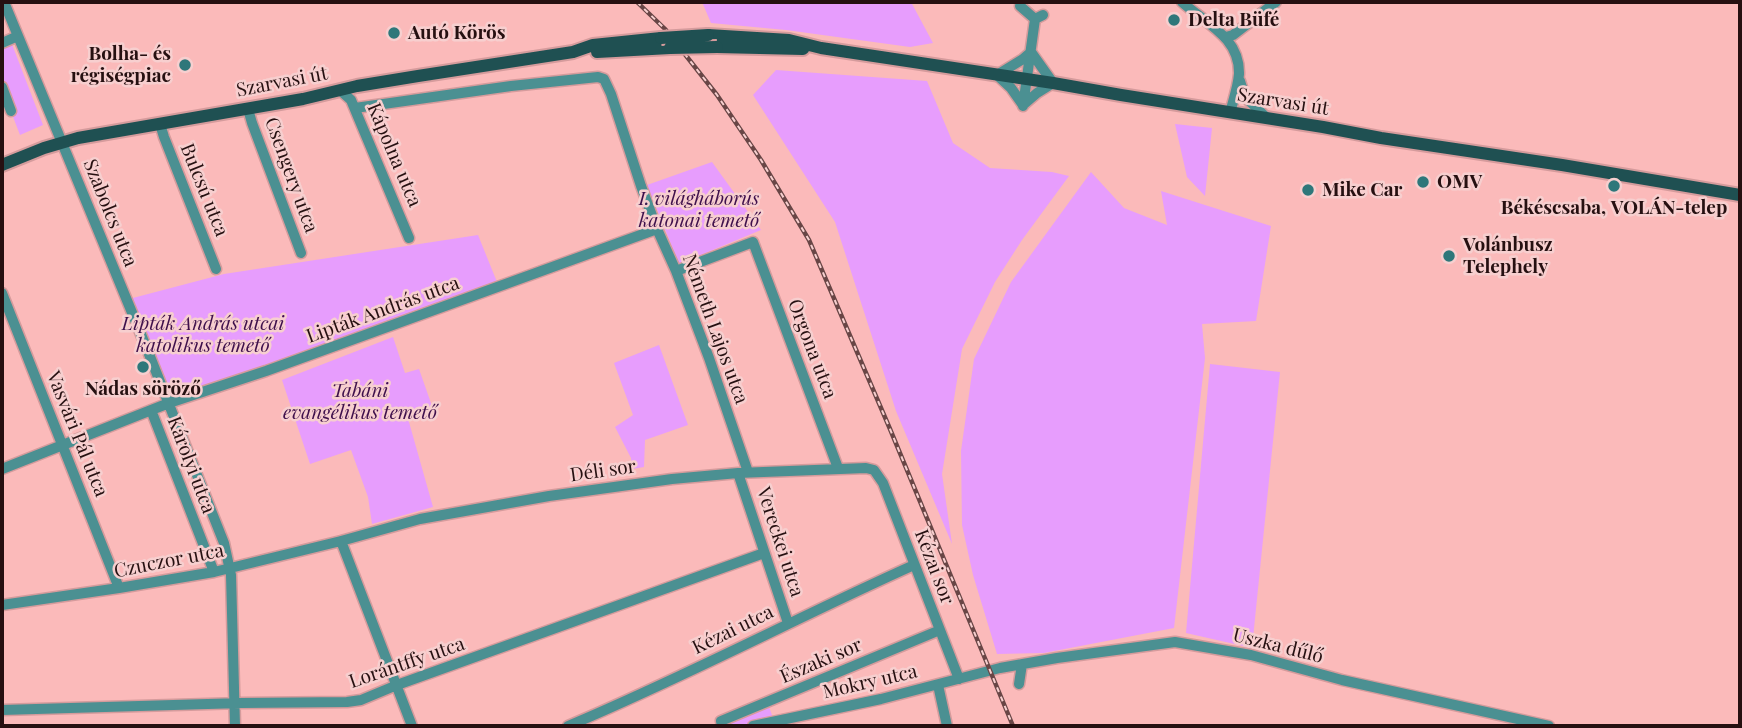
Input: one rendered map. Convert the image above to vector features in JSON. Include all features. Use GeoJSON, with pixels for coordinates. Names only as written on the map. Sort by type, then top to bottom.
{"type":"FeatureCollection","features":[{"type":"Feature","properties":{"kind":"main road","name":"Szarvasi út"},"geometry":{"type":"LineString","coordinates":[[666,43],[708,35],[789,40],[821,48],[1740,195]]}},
{"type":"Feature","properties":{"kind":"main road","name":"Szarvasi út"},"geometry":{"type":"LineString","coordinates":[[2,165],[78,138],[418,75],[573,52],[593,45],[666,43],[717,47],[821,48]]}},
{"type":"Feature","properties":{"kind":"street","name":"Szabolcs utca"},"geometry":{"type":"LineString","coordinates":[[4,2],[169,403],[231,567]]}},
{"type":"Feature","properties":{"kind":"street"},"geometry":{"type":"LineString","coordinates":[[1182,2],[1226,37],[1236,56],[1245,97],[1267,118]]}},
{"type":"Feature","properties":{"kind":"street"},"geometry":{"type":"LineString","coordinates":[[1226,37],[1233,35],[1276,2]]}},
{"type":"Feature","properties":{"kind":"street"},"geometry":{"type":"LineString","coordinates":[[1020,6],[1039,17],[1023,107]]}},
{"type":"Feature","properties":{"kind":"street"},"geometry":{"type":"LineString","coordinates":[[2,43],[18,36]]}},
{"type":"Feature","properties":{"kind":"street"},"geometry":{"type":"LineString","coordinates":[[1023,107],[1011,88],[997,75],[1031,52]]}},
{"type":"Feature","properties":{"kind":"street"},"geometry":{"type":"LineString","coordinates":[[1023,107],[1037,93],[1053,83],[1031,52]]}},
{"type":"Feature","properties":{"kind":"street","name":"Németh Lajos utca"},"geometry":{"type":"LineString","coordinates":[[355,108],[511,86],[598,77],[604,79],[657,229],[709,358],[743,472]]}},
{"type":"Feature","properties":{"kind":"street"},"geometry":{"type":"LineString","coordinates":[[1230,113],[1239,77]]}},
{"type":"Feature","properties":{"kind":"street"},"geometry":{"type":"LineString","coordinates":[[2,87],[11,111]]}},
{"type":"Feature","properties":{"kind":"street","name":"Kápolna utca"},"geometry":{"type":"LineString","coordinates":[[340,90],[355,108],[410,238]]}},
{"type":"Feature","properties":{"kind":"street","name":"Csengery utca"},"geometry":{"type":"LineString","coordinates":[[248,108],[301,253]]}},
{"type":"Feature","properties":{"kind":"street","name":"Bulcsú utca"},"geometry":{"type":"LineString","coordinates":[[160,124],[216,269]]}},
{"type":"Feature","properties":{"kind":"street","name":"Lipták András utca"},"geometry":{"type":"LineString","coordinates":[[2,468],[169,403],[266,371],[657,229]]}},
{"type":"Feature","properties":{"kind":"street","name":"Orgona utca"},"geometry":{"type":"LineString","coordinates":[[676,271],[753,242],[838,468]]}},
{"type":"Feature","properties":{"kind":"street","name":"Vasvári Pál utca"},"geometry":{"type":"LineString","coordinates":[[2,293],[119,588]]}},
{"type":"Feature","properties":{"kind":"street","name":"Károlyi utca"},"geometry":{"type":"LineString","coordinates":[[151,410],[214,572]]}},
{"type":"Feature","properties":{"kind":"street","name":"Déli sor"},"geometry":{"type":"LineString","coordinates":[[341,541],[419,519],[610,487],[743,472],[838,468],[874,470]]}},
{"type":"Feature","properties":{"kind":"street","name":"Kézai sor"},"geometry":{"type":"LineString","coordinates":[[874,470],[883,483],[959,679]]}},
{"type":"Feature","properties":{"kind":"street","name":"Vereckei utca"},"geometry":{"type":"LineString","coordinates":[[743,472],[764,553],[788,623]]}},
{"type":"Feature","properties":{"kind":"street"},"geometry":{"type":"LineString","coordinates":[[341,541],[412,726]]}},
{"type":"Feature","properties":{"kind":"street","name":"Czuczor utca"},"geometry":{"type":"LineString","coordinates":[[2,605],[214,572],[341,541]]}},
{"type":"Feature","properties":{"kind":"street","name":"Lorántffy utca"},"geometry":{"type":"LineString","coordinates":[[2,710],[360,700],[764,553]]}},
{"type":"Feature","properties":{"kind":"street","name":"Kézai utca"},"geometry":{"type":"LineString","coordinates":[[568,726],[685,674],[914,565]]}},
{"type":"Feature","properties":{"kind":"street"},"geometry":{"type":"LineString","coordinates":[[231,567],[235,726]]}},
{"type":"Feature","properties":{"kind":"street","name":"Északi sor"},"geometry":{"type":"LineString","coordinates":[[722,726],[721,721],[940,630]]}},
{"type":"Feature","properties":{"kind":"street","name":"Uszka dűlő"},"geometry":{"type":"LineString","coordinates":[[995,669],[1057,657],[1175,642],[1251,655],[1342,680],[1549,726]]}},
{"type":"Feature","properties":{"kind":"street"},"geometry":{"type":"LineString","coordinates":[[1019,684],[1022,664]]}},
{"type":"Feature","properties":{"kind":"street","name":"Mokry utca"},"geometry":{"type":"LineString","coordinates":[[752,726],[881,699],[995,669]]}},
{"type":"Feature","properties":{"kind":"street"},"geometry":{"type":"LineString","coordinates":[[938,685],[947,726]]}},
{"type":"Feature","properties":{"kind":"green space"},"geometry":{"type":"Polygon","coordinates":[[[702,2],[911,2],[933,43],[910,47],[711,23],[702,2]]]}},
{"type":"Feature","properties":{"kind":"green space"},"geometry":{"type":"Polygon","coordinates":[[[10,39],[43,125],[20,135],[2,88],[2,43],[10,39]]]}},
{"type":"Feature","properties":{"kind":"green space"},"geometry":{"type":"Polygon","coordinates":[[[776,70],[927,81],[953,143],[990,168],[1052,172],[1069,176],[995,282],[962,349],[942,474],[952,544],[896,411],[835,222],[753,95],[776,70]]]}},
{"type":"Feature","properties":{"kind":"green space"},"geometry":{"type":"Polygon","coordinates":[[[1175,124],[1212,128],[1205,196],[1187,177],[1175,124]]]}},
{"type":"Feature","properties":{"kind":"green space","name":"I. világháborús katonai temető"},"geometry":{"type":"Polygon","coordinates":[[[712,162],[761,230],[679,264],[647,185],[712,162]]]}},
{"type":"Feature","properties":{"kind":"green space"},"geometry":{"type":"Polygon","coordinates":[[[1091,172],[1124,208],[1167,225],[1161,191],[1271,226],[1256,321],[1202,324],[1205,358],[1174,628],[1044,653],[997,654],[973,575],[962,525],[961,451],[974,359],[1011,282],[1091,172]]]}},
{"type":"Feature","properties":{"kind":"green space","name":"Lipták András utcai katolikus temető"},"geometry":{"type":"Polygon","coordinates":[[[478,235],[497,282],[169,403],[129,299],[224,274],[478,235]]]}},
{"type":"Feature","properties":{"kind":"green space","name":"Tabáni evangélikus temető"},"geometry":{"type":"Polygon","coordinates":[[[393,337],[405,373],[419,369],[432,406],[407,415],[433,507],[372,524],[368,497],[351,450],[310,464],[282,380],[393,337]]]}},
{"type":"Feature","properties":{"kind":"green space"},"geometry":{"type":"Polygon","coordinates":[[[659,345],[688,425],[645,440],[644,467],[632,469],[631,458],[615,427],[633,415],[614,363],[659,345]]]}},
{"type":"Feature","properties":{"kind":"green space"},"geometry":{"type":"Polygon","coordinates":[[[1210,364],[1280,372],[1252,648],[1186,633],[1210,364]]]}},
{"type":"Feature","properties":{"kind":"green space"},"geometry":{"type":"Polygon","coordinates":[[[768,704],[773,718],[740,726],[725,726],[729,721],[768,704]]]}},
{"type":"Feature","properties":{"kind":"railway"},"geometry":{"type":"LineString","coordinates":[[637,2],[665,29],[717,95],[761,160],[809,240],[1013,726]]}},
{"type":"Feature","properties":{"kind":"place","name":"Delta Büfé"},"geometry":{"type":"Point","coordinates":[1174,20]}},
{"type":"Feature","properties":{"kind":"place","name":"Autó Körös"},"geometry":{"type":"Point","coordinates":[394,33]}},
{"type":"Feature","properties":{"kind":"place","name":"Bolha- és régiségpiac"},"geometry":{"type":"Point","coordinates":[185,65]}},
{"type":"Feature","properties":{"kind":"place","name":"OMV"},"geometry":{"type":"Point","coordinates":[1423,182]}},
{"type":"Feature","properties":{"kind":"place","name":"Békéscsaba, VOLÁN-telep"},"geometry":{"type":"Point","coordinates":[1614,186]}},
{"type":"Feature","properties":{"kind":"place","name":"Mike Car"},"geometry":{"type":"Point","coordinates":[1308,190]}},
{"type":"Feature","properties":{"kind":"place","name":"Volánbusz Telephely"},"geometry":{"type":"Point","coordinates":[1449,256]}},
{"type":"Feature","properties":{"kind":"place","name":"Nádas söröző"},"geometry":{"type":"Point","coordinates":[143,367]}}]}
